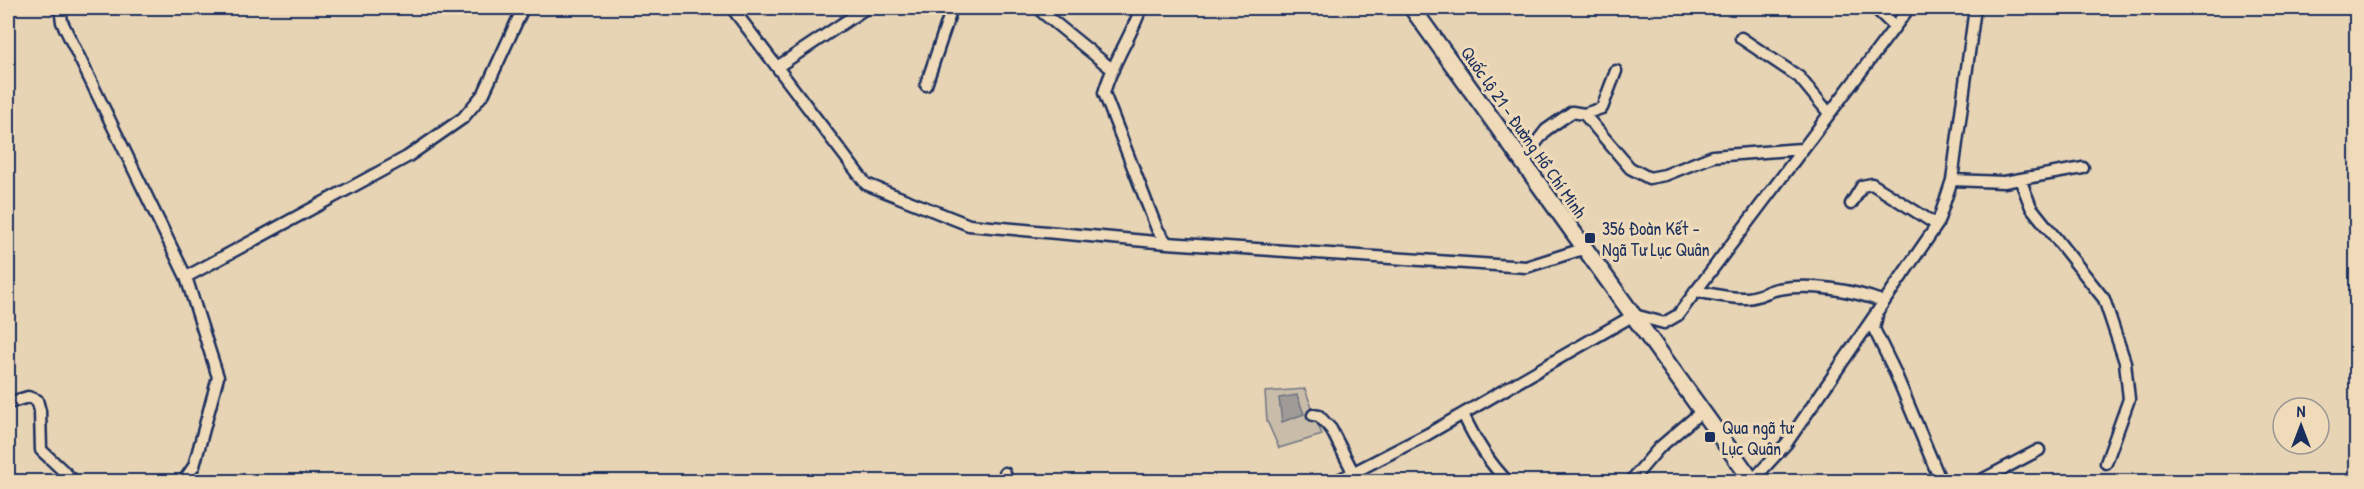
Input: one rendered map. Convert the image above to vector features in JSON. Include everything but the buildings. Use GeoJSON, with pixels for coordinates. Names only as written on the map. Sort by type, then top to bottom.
{"type":"FeatureCollection","features":[{"type":"Feature","properties":{"kind":"highway","name":"Quốc lộ 21 - Đường Hồ Chí Minh"},"geometry":{"type":"LineString","coordinates":[[1412,8],[1583,249],[1634,315],[1752,481]]}},
{"type":"Feature","properties":{"kind":"street"},"geometry":{"type":"LineString","coordinates":[[60,8],[62,22],[186,277],[218,377],[194,466],[183,482]]}},
{"type":"Feature","properties":{"kind":"street"},"geometry":{"type":"LineString","coordinates":[[186,277],[407,157],[463,118],[484,93],[523,8]]}},
{"type":"Feature","properties":{"kind":"street"},"geometry":{"type":"LineString","coordinates":[[732,8],[866,184],[969,225],[1167,243],[1526,267],[1583,249]]}},
{"type":"Feature","properties":{"kind":"street"},"geometry":{"type":"LineString","coordinates":[[846,8],[850,19]]}},
{"type":"Feature","properties":{"kind":"street"},"geometry":{"type":"LineString","coordinates":[[777,67],[867,8]]}},
{"type":"Feature","properties":{"kind":"street"},"geometry":{"type":"LineString","coordinates":[[926,85],[952,8]]}},
{"type":"Feature","properties":{"kind":"street"},"geometry":{"type":"LineString","coordinates":[[1141,8],[1104,93],[1158,229],[1167,243]]}},
{"type":"Feature","properties":{"kind":"street"},"geometry":{"type":"LineString","coordinates":[[1875,8],[1894,26]]}},
{"type":"Feature","properties":{"kind":"street"},"geometry":{"type":"LineString","coordinates":[[1752,481],[1786,444],[1937,225],[1952,180],[1974,8]]}},
{"type":"Feature","properties":{"kind":"street"},"geometry":{"type":"LineString","coordinates":[[1335,482],[1463,414],[1634,315],[1664,323],[1678,315],[1894,26],[1903,10]]}},
{"type":"Feature","properties":{"kind":"street"},"geometry":{"type":"LineString","coordinates":[[1043,13],[1113,70]]}},
{"type":"Feature","properties":{"kind":"street"},"geometry":{"type":"LineString","coordinates":[[1741,39],[1787,67],[1828,112]]}},
{"type":"Feature","properties":{"kind":"street"},"geometry":{"type":"LineString","coordinates":[[1521,162],[1555,123],[1572,112],[1584,114],[1602,108],[1616,71]]}},
{"type":"Feature","properties":{"kind":"street"},"geometry":{"type":"LineString","coordinates":[[1584,114],[1630,168],[1649,178],[1665,175],[1713,156],[1801,149]]}},
{"type":"Feature","properties":{"kind":"street"},"geometry":{"type":"LineString","coordinates":[[1952,180],[2004,182],[2083,168]]}},
{"type":"Feature","properties":{"kind":"street"},"geometry":{"type":"LineString","coordinates":[[2020,179],[2031,207],[2104,299],[2125,363],[2128,399],[2106,463]]}},
{"type":"Feature","properties":{"kind":"street"},"geometry":{"type":"LineString","coordinates":[[1851,204],[1862,186],[1872,184],[1937,225]]}},
{"type":"Feature","properties":{"kind":"street"},"geometry":{"type":"LineString","coordinates":[[1695,291],[1750,298],[1779,288],[1824,289],[1855,293],[1884,302]]}},
{"type":"Feature","properties":{"kind":"street"},"geometry":{"type":"LineString","coordinates":[[1877,312],[1874,329],[1894,370],[1941,482]]}},
{"type":"Feature","properties":{"kind":"street"},"geometry":{"type":"LineString","coordinates":[[8,403],[28,397],[37,400],[40,411],[41,450],[75,482]]}},
{"type":"Feature","properties":{"kind":"street"},"geometry":{"type":"LineString","coordinates":[[1630,482],[1659,448],[1701,412]]}},
{"type":"Feature","properties":{"kind":"street"},"geometry":{"type":"LineString","coordinates":[[1463,414],[1474,438],[1490,462],[1508,482]]}},
{"type":"Feature","properties":{"kind":"street"},"geometry":{"type":"LineString","coordinates":[[1313,416],[1319,416],[1330,429],[1353,472]]}},
{"type":"Feature","properties":{"kind":"street"},"geometry":{"type":"LineString","coordinates":[[1978,482],[2039,450]]}},
{"type":"Feature","properties":{"kind":"shaded area"},"geometry":{"type":"Polygon","coordinates":[[[1305,389],[1322,435],[1279,448],[1267,421],[1265,392],[1305,389]]]}},
{"type":"Feature","properties":{"kind":"shaded area"},"geometry":{"type":"Polygon","coordinates":[[[1297,395],[1304,414],[1282,422],[1279,398],[1297,395]]]}},
{"type":"Feature","properties":{"kind":"place","name":"356 Đoàn Kết - Ngã Tư Lục Quân"},"geometry":{"type":"Point","coordinates":[1590,238]}},
{"type":"Feature","properties":{"kind":"place","name":"Qua ngã tư Lục Quân"},"geometry":{"type":"Point","coordinates":[1710,437]}}]}
